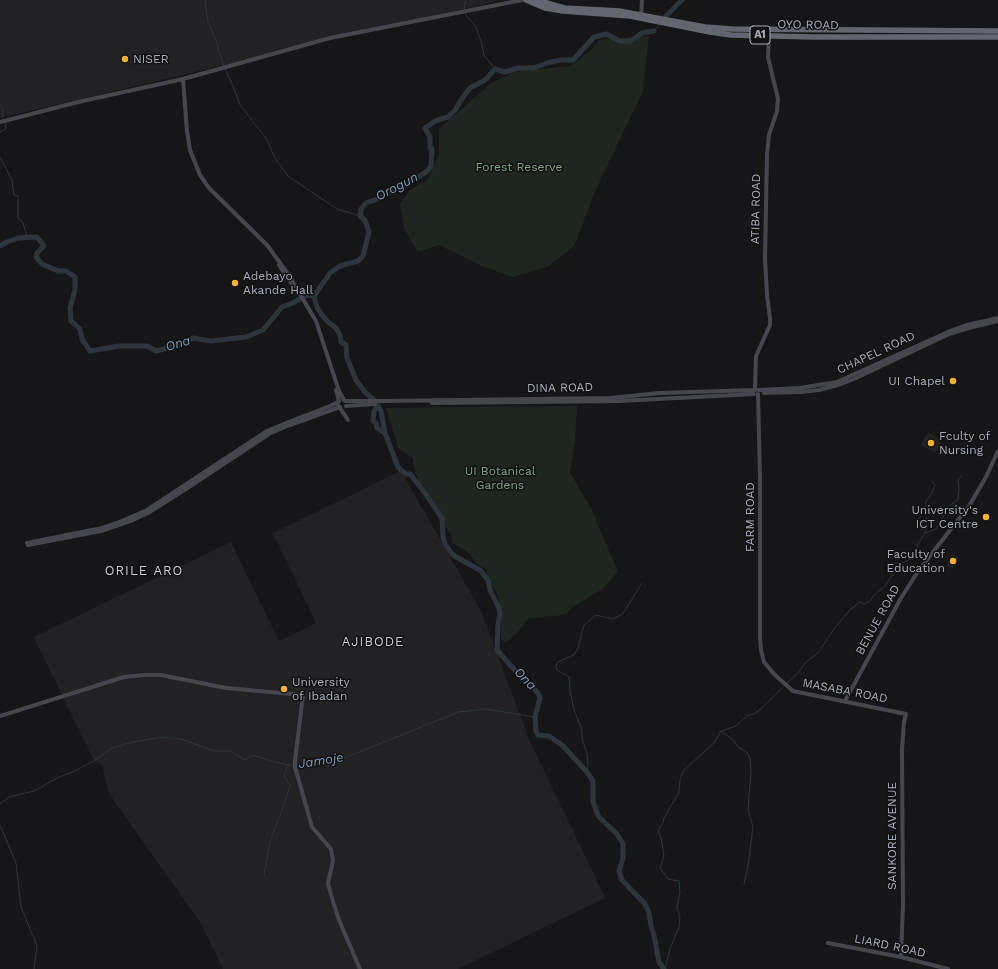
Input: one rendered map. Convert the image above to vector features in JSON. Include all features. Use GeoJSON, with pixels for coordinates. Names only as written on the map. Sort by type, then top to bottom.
{"type":"FeatureCollection","features":[{"type":"Feature","properties":{"kind":"highway","name":"OYO ROAD"},"geometry":{"type":"LineString","coordinates":[[526,0],[545,8],[563,11],[641,16]]}},
{"type":"Feature","properties":{"kind":"highway","name":"OYO ROAD"},"geometry":{"type":"LineString","coordinates":[[537,0],[564,8],[619,11],[720,31],[769,35],[998,37]]}},
{"type":"Feature","properties":{"kind":"highway","name":"OYO ROAD"},"geometry":{"type":"LineString","coordinates":[[720,31],[998,31]]}},
{"type":"Feature","properties":{"kind":"street"},"geometry":{"type":"LineString","coordinates":[[0,122],[78,102],[182,79],[330,38],[522,0]]}},
{"type":"Feature","properties":{"kind":"street"},"geometry":{"type":"LineString","coordinates":[[641,16],[642,0]]}},
{"type":"Feature","properties":{"kind":"street","name":"ATIBA ROAD"},"geometry":{"type":"LineString","coordinates":[[756,392],[756,356],[770,325],[765,259],[767,154],[769,135],[777,110],[778,99],[768,57],[769,35]]}},
{"type":"Feature","properties":{"kind":"street"},"geometry":{"type":"LineString","coordinates":[[182,79],[187,146],[189,156],[200,179],[218,200],[271,253],[297,289],[316,321],[343,405]]}},
{"type":"Feature","properties":{"kind":"street"},"geometry":{"type":"LineString","coordinates":[[306,305],[313,321],[339,402],[343,405]]}},
{"type":"Feature","properties":{"kind":"street","name":"CHAPEL ROAD"},"geometry":{"type":"LineString","coordinates":[[756,392],[800,388],[837,382],[948,332],[967,325],[998,318]]}},
{"type":"Feature","properties":{"kind":"street","name":"CHAPEL ROAD"},"geometry":{"type":"LineString","coordinates":[[756,392],[801,392],[819,390],[838,385],[854,379],[949,334],[998,322]]}},
{"type":"Feature","properties":{"kind":"street","name":"DINA ROAD"},"geometry":{"type":"LineString","coordinates":[[343,405],[383,402],[619,401],[756,392]]}},
{"type":"Feature","properties":{"kind":"street","name":"FARM ROAD"},"geometry":{"type":"LineString","coordinates":[[756,392],[758,402],[760,477],[760,638],[762,656],[767,666]]}},
{"type":"Feature","properties":{"kind":"street"},"geometry":{"type":"LineString","coordinates":[[339,402],[267,431],[147,510],[102,528],[27,544],[101,531],[133,520],[148,513],[269,434],[343,405]]}},
{"type":"Feature","properties":{"kind":"street","name":"BENUE ROAD"},"geometry":{"type":"LineString","coordinates":[[845,701],[901,598],[919,570],[969,506],[986,477],[998,451]]}},
{"type":"Feature","properties":{"kind":"street","name":"MASABA ROAD"},"geometry":{"type":"LineString","coordinates":[[767,666],[793,691],[906,714]]}},
{"type":"Feature","properties":{"kind":"street"},"geometry":{"type":"LineString","coordinates":[[0,716],[124,677],[144,675],[161,675],[226,688],[303,695],[295,768],[312,827],[331,849],[333,861],[328,883],[339,920],[360,969]]}},
{"type":"Feature","properties":{"kind":"street","name":"SANKORE AVENUE"},"geometry":{"type":"LineString","coordinates":[[901,958],[903,904],[902,749],[906,714]]}},
{"type":"Feature","properties":{"kind":"street","name":"LIARD ROAD"},"geometry":{"type":"LineString","coordinates":[[828,943],[948,969]]}},
{"type":"Feature","properties":{"kind":"shaded area","name":"NISER"},"geometry":{"type":"Polygon","coordinates":[[[0,0],[501,0],[0,118],[0,0]]]}},
{"type":"Feature","properties":{"kind":"shaded area","name":"Fculty of Nursing"},"geometry":{"type":"Polygon","coordinates":[[[928,432],[942,440],[935,453],[921,445],[928,432]]]}},
{"type":"Feature","properties":{"kind":"shaded area","name":"University of Ibadan"},"geometry":{"type":"Polygon","coordinates":[[[401,471],[482,613],[529,739],[605,898],[458,969],[223,969],[202,925],[108,792],[102,765],[94,761],[34,637],[231,542],[279,641],[316,623],[273,533],[401,471]]]}},
{"type":"Feature","properties":{"kind":"shaded area","name":"Faculty of Education"},"geometry":{"type":"Polygon","coordinates":[[[952,554],[958,557],[958,563],[953,568],[947,566],[948,560],[952,554]]]}},
{"type":"Feature","properties":{"kind":"green space","name":"Forest Reserve"},"geometry":{"type":"Polygon","coordinates":[[[649,36],[643,91],[597,187],[574,246],[549,266],[513,277],[482,266],[439,245],[418,252],[404,228],[400,204],[410,190],[428,179],[439,154],[439,129],[490,84],[515,72],[570,66],[591,50],[599,40],[649,36]]]}},
{"type":"Feature","properties":{"kind":"green space","name":"UI Botanical Gardens"},"geometry":{"type":"Polygon","coordinates":[[[577,406],[575,442],[570,472],[591,508],[618,571],[604,588],[574,606],[566,614],[529,618],[517,633],[506,643],[501,639],[500,612],[497,592],[490,583],[486,569],[476,563],[469,553],[453,543],[450,533],[443,523],[437,508],[427,491],[419,482],[413,464],[413,458],[398,448],[386,408],[577,406]]]}},
{"type":"Feature","properties":{"kind":"waterway"},"geometry":{"type":"LineString","coordinates":[[205,0],[208,22],[224,66]]}},
{"type":"Feature","properties":{"kind":"waterway"},"geometry":{"type":"LineString","coordinates":[[465,9],[464,6],[466,0]]}},
{"type":"Feature","properties":{"kind":"waterway","name":"Orogun"},"geometry":{"type":"LineString","coordinates":[[666,16],[682,0]]}},
{"type":"Feature","properties":{"kind":"waterway"},"geometry":{"type":"LineString","coordinates":[[465,12],[476,27],[484,55],[495,69]]}},
{"type":"Feature","properties":{"kind":"waterway","name":"Orogun"},"geometry":{"type":"LineString","coordinates":[[654,31],[659,25]]}},
{"type":"Feature","properties":{"kind":"waterway","name":"Orogun"},"geometry":{"type":"LineString","coordinates":[[314,296],[330,273],[340,266],[358,261],[363,256],[369,232],[365,220],[360,216],[361,209],[366,203],[380,198],[405,185],[426,172],[431,167],[432,149],[430,148],[430,137],[425,128],[435,121],[448,117],[456,109],[470,88],[485,80],[495,69],[505,72],[518,68],[534,68],[561,60],[573,60],[594,37],[606,34],[620,41],[631,41],[642,33],[654,31]]}},
{"type":"Feature","properties":{"kind":"waterway"},"geometry":{"type":"LineString","coordinates":[[225,69],[240,105],[266,138],[275,158],[288,176],[337,209],[360,216]]}},
{"type":"Feature","properties":{"kind":"waterway"},"geometry":{"type":"LineString","coordinates":[[0,103],[3,111],[3,118]]}},
{"type":"Feature","properties":{"kind":"waterway"},"geometry":{"type":"LineString","coordinates":[[0,132],[6,129],[5,124]]}},
{"type":"Feature","properties":{"kind":"waterway"},"geometry":{"type":"LineString","coordinates":[[0,157],[12,180],[14,195],[18,196],[18,218],[23,223],[27,237]]}},
{"type":"Feature","properties":{"kind":"waterway","name":"Ona"},"geometry":{"type":"LineString","coordinates":[[0,246],[18,238],[37,237],[44,246],[37,253],[36,257],[42,264],[58,271],[66,271],[75,277],[75,290],[70,308],[71,321],[80,329],[82,339],[90,351],[119,346],[147,346],[156,351],[181,345],[193,338],[211,341],[246,337],[263,330],[282,307],[307,295],[314,296]]}},
{"type":"Feature","properties":{"kind":"waterway","name":"Ona"},"geometry":{"type":"LineString","coordinates":[[314,296],[317,307],[322,315],[336,328],[340,335],[341,342],[346,345],[347,358],[356,380],[365,392],[375,401],[381,411],[385,433],[398,467],[406,474],[410,474],[442,518],[445,544],[453,555],[481,571],[488,580],[490,590],[499,608],[500,614],[497,650],[521,677],[538,693],[540,698],[535,717],[536,731],[538,735],[549,736],[562,745],[587,772],[593,781],[593,801],[599,817],[617,834],[623,844],[623,858],[619,871],[622,880],[645,904],[649,913],[659,962],[664,969]]}},
{"type":"Feature","properties":{"kind":"waterway","name":"Ona"},"geometry":{"type":"LineString","coordinates":[[378,406],[374,411],[373,421],[376,423],[377,428],[385,433]]}},
{"type":"Feature","properties":{"kind":"waterway"},"geometry":{"type":"LineString","coordinates":[[787,683],[799,672],[805,663],[818,653],[836,626],[850,610],[860,602],[864,604],[870,601],[874,595],[885,586],[900,564],[911,559],[916,554],[918,544],[925,533],[936,529],[949,506],[958,500],[958,480],[961,476]]}},
{"type":"Feature","properties":{"kind":"waterway"},"geometry":{"type":"LineString","coordinates":[[925,533],[928,520],[927,518],[921,522],[918,520],[924,512],[926,501],[932,493],[935,485],[932,481]]}},
{"type":"Feature","properties":{"kind":"waterway"},"geometry":{"type":"LineString","coordinates":[[587,772],[587,753],[583,742],[581,727],[574,710],[569,677],[557,670],[556,666],[558,662],[574,655],[578,648],[584,625],[596,615],[613,619],[619,616],[624,612],[642,583]]}},
{"type":"Feature","properties":{"kind":"waterway"},"geometry":{"type":"LineString","coordinates":[[665,969],[670,949],[679,927],[680,917],[677,907],[680,893],[679,881],[668,879],[660,868],[664,856],[658,830],[679,792],[680,779],[684,770],[714,743],[721,731],[736,726],[748,715],[754,714],[785,685]]}},
{"type":"Feature","properties":{"kind":"waterway","name":"Jamoje"},"geometry":{"type":"LineString","coordinates":[[296,765],[347,757],[458,712],[486,709],[535,717]]}},
{"type":"Feature","properties":{"kind":"waterway"},"geometry":{"type":"LineString","coordinates":[[721,731],[734,741],[738,747],[747,752],[750,759],[751,772],[748,809],[753,827],[744,884]]}},
{"type":"Feature","properties":{"kind":"waterway","name":"Jamoje"},"geometry":{"type":"LineString","coordinates":[[0,804],[9,797],[34,791],[57,778],[75,771],[97,759],[112,748],[133,742],[162,737],[181,739],[214,751],[230,751],[245,760],[253,755],[271,761],[293,765]]}},
{"type":"Feature","properties":{"kind":"waterway"},"geometry":{"type":"LineString","coordinates":[[264,875],[270,842],[290,786],[284,774],[288,766]]}},
{"type":"Feature","properties":{"kind":"waterway"},"geometry":{"type":"LineString","coordinates":[[0,825],[16,863],[21,907],[37,946],[34,969]]}},
{"type":"Feature","properties":{"kind":"place","name":"NISER"},"geometry":{"type":"Point","coordinates":[125,59]}},
{"type":"Feature","properties":{"kind":"place","name":"Adebayo Akande Hall"},"geometry":{"type":"Point","coordinates":[235,283]}},
{"type":"Feature","properties":{"kind":"place","name":"UI Chapel"},"geometry":{"type":"Point","coordinates":[953,381]}},
{"type":"Feature","properties":{"kind":"place","name":"Fculty of Nursing"},"geometry":{"type":"Point","coordinates":[931,443]}},
{"type":"Feature","properties":{"kind":"place","name":"University's ICT Centre"},"geometry":{"type":"Point","coordinates":[986,517]}},
{"type":"Feature","properties":{"kind":"place","name":"Faculty of Education"},"geometry":{"type":"Point","coordinates":[953,561]}},
{"type":"Feature","properties":{"kind":"place","name":"University of Ibadan"},"geometry":{"type":"Point","coordinates":[284,689]}},
{"type":"Feature","properties":{"kind":"district","name":"ORILE ARO"},"geometry":{"type":"Point","coordinates":[144,571]}},
{"type":"Feature","properties":{"kind":"district","name":"AJIBODE"},"geometry":{"type":"Point","coordinates":[373,642]}}]}
